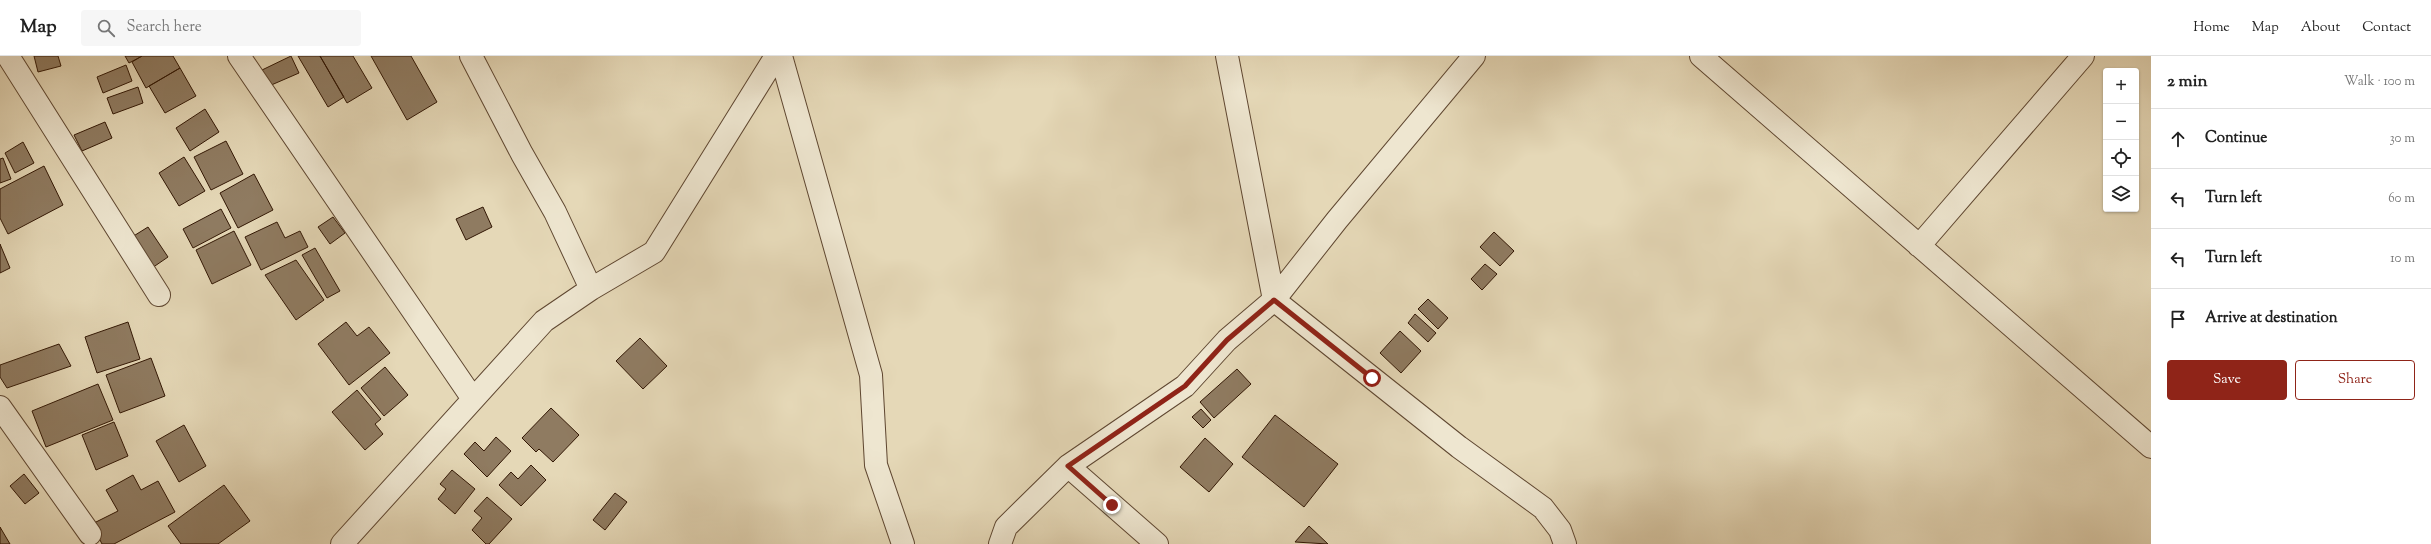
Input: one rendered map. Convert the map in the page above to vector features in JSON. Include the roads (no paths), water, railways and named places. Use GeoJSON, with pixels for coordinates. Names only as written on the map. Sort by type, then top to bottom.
{"type":"FeatureCollection","features":[{"type":"Feature","properties":{"kind":"street"},"geometry":{"type":"LineString","coordinates":[[8,56],[160,295]]}},
{"type":"Feature","properties":{"kind":"street"},"geometry":{"type":"LineString","coordinates":[[239,56],[473,398]]}},
{"type":"Feature","properties":{"kind":"street"},"geometry":{"type":"LineString","coordinates":[[471,56],[522,154],[555,212],[592,290]]}},
{"type":"Feature","properties":{"kind":"street"},"geometry":{"type":"LineString","coordinates":[[342,544],[473,398],[544,322],[592,290],[654,252],[776,56]]}},
{"type":"Feature","properties":{"kind":"street"},"geometry":{"type":"LineString","coordinates":[[781,56],[871,375],[876,465],[903,544]]}},
{"type":"Feature","properties":{"kind":"street"},"geometry":{"type":"LineString","coordinates":[[1227,56],[1274,300],[1458,447],[1543,508],[1560,530],[1565,544]]}},
{"type":"Feature","properties":{"kind":"street"},"geometry":{"type":"LineString","coordinates":[[1000,544],[1006,527],[1068,466],[1185,386],[1227,340],[1274,300],[1337,220],[1474,56]]}},
{"type":"Feature","properties":{"kind":"street"},"geometry":{"type":"LineString","coordinates":[[1701,56],[2151,447]]}},
{"type":"Feature","properties":{"kind":"street"},"geometry":{"type":"LineString","coordinates":[[1919,246],[2083,56]]}},
{"type":"Feature","properties":{"kind":"street"},"geometry":{"type":"LineString","coordinates":[[0,407],[90,534]]}},
{"type":"Feature","properties":{"kind":"street"},"geometry":{"type":"LineString","coordinates":[[1068,466],[1157,544]]}}]}
